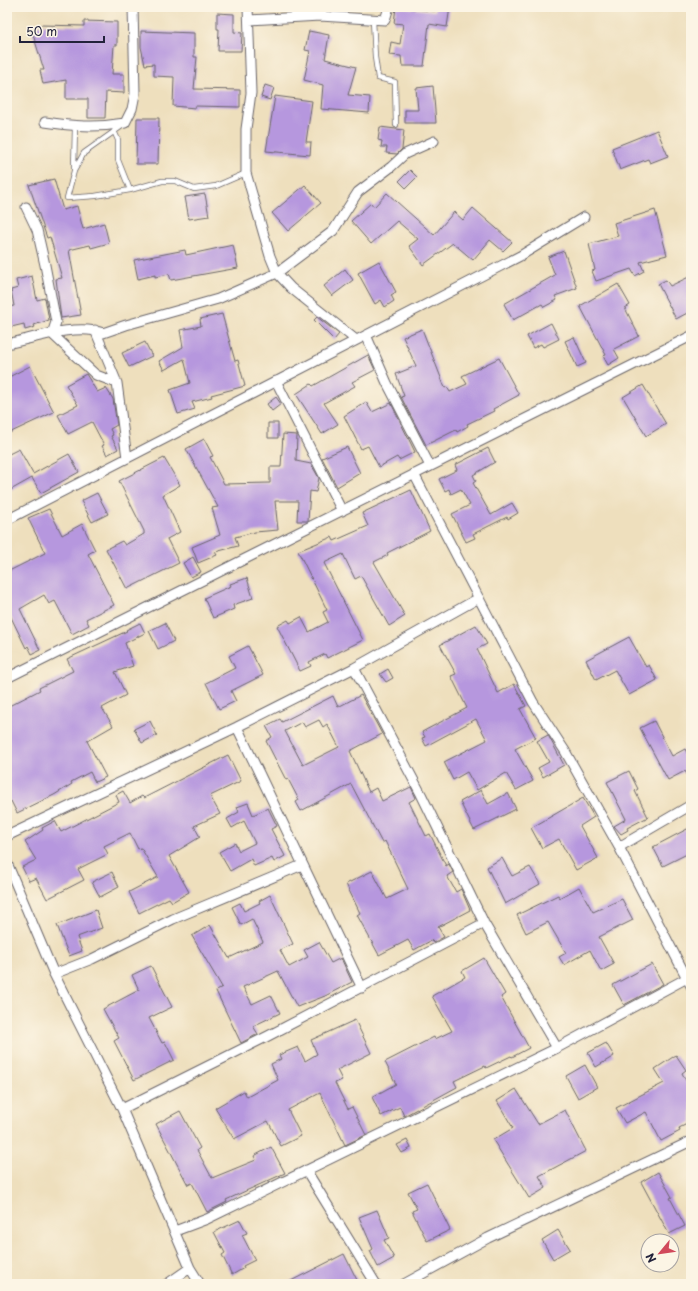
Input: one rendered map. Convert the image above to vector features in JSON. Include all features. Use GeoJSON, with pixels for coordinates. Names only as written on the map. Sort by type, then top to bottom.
{"type":"FeatureCollection","features":[{"type":"Feature","properties":{"kind":"street"},"geometry":{"type":"LineString","coordinates":[[45,122],[75,127],[109,126],[125,123],[132,109],[135,94],[133,7]]}},
{"type":"Feature","properties":{"kind":"street"},"geometry":{"type":"LineString","coordinates":[[248,7],[251,93],[246,129],[246,173],[270,256],[278,273],[291,288],[356,340]]}},
{"type":"Feature","properties":{"kind":"street"},"geometry":{"type":"LineString","coordinates":[[249,20],[320,16],[385,20],[389,7]]}},
{"type":"Feature","properties":{"kind":"street"},"geometry":{"type":"LineString","coordinates":[[7,344],[79,329],[95,330],[104,334],[126,324],[218,299],[278,273],[333,231],[358,192],[392,167],[405,154],[434,141]]}},
{"type":"Feature","properties":{"kind":"street"},"geometry":{"type":"LineString","coordinates":[[26,207],[37,230],[45,265],[56,322],[52,334]]}},
{"type":"Feature","properties":{"kind":"street"},"geometry":{"type":"LineString","coordinates":[[7,520],[520,256],[584,217]]}},
{"type":"Feature","properties":{"kind":"street"},"geometry":{"type":"LineString","coordinates":[[95,330],[117,383],[127,458]]}},
{"type":"Feature","properties":{"kind":"street"},"geometry":{"type":"LineString","coordinates":[[52,334],[96,375],[117,383]]}},
{"type":"Feature","properties":{"kind":"street"},"geometry":{"type":"LineString","coordinates":[[366,334],[387,382],[430,466]]}},
{"type":"Feature","properties":{"kind":"street"},"geometry":{"type":"LineString","coordinates":[[7,678],[691,336]]}},
{"type":"Feature","properties":{"kind":"street"},"geometry":{"type":"LineString","coordinates":[[276,381],[342,511]]}},
{"type":"Feature","properties":{"kind":"street"},"geometry":{"type":"LineString","coordinates":[[175,1231],[207,1219],[689,982],[619,847],[565,751],[533,702],[414,474]]}},
{"type":"Feature","properties":{"kind":"street"},"geometry":{"type":"LineString","coordinates":[[7,836],[236,728],[354,668],[479,598]]}},
{"type":"Feature","properties":{"kind":"street"},"geometry":{"type":"LineString","coordinates":[[354,668],[421,794],[484,922],[557,1048]]}},
{"type":"Feature","properties":{"kind":"street"},"geometry":{"type":"LineString","coordinates":[[236,728],[362,988]]}},
{"type":"Feature","properties":{"kind":"street"},"geometry":{"type":"LineString","coordinates":[[619,847],[691,804]]}},
{"type":"Feature","properties":{"kind":"street"},"geometry":{"type":"LineString","coordinates":[[7,864],[10,882],[54,974],[122,1109],[190,1268],[200,1284]]}},
{"type":"Feature","properties":{"kind":"street"},"geometry":{"type":"LineString","coordinates":[[54,974],[92,959],[173,920],[302,865]]}},
{"type":"Feature","properties":{"kind":"street"},"geometry":{"type":"LineString","coordinates":[[122,1109],[362,988],[484,922]]}},
{"type":"Feature","properties":{"kind":"street"},"geometry":{"type":"LineString","coordinates":[[404,1284],[488,1238],[691,1141]]}},
{"type":"Feature","properties":{"kind":"street"},"geometry":{"type":"LineString","coordinates":[[306,1170],[376,1284]]}},
{"type":"Feature","properties":{"kind":"street"},"geometry":{"type":"LineString","coordinates":[[167,1284],[190,1268]]}},
{"type":"Feature","properties":{"kind":"lane"},"geometry":{"type":"LineString","coordinates":[[374,20],[375,57],[378,78],[395,82],[396,125]]}},
{"type":"Feature","properties":{"kind":"lane"},"geometry":{"type":"LineString","coordinates":[[74,171],[84,153],[125,123]]}},
{"type":"Feature","properties":{"kind":"lane"},"geometry":{"type":"LineString","coordinates":[[75,127],[74,171],[67,198],[95,196],[130,190],[162,181],[175,181],[194,189],[216,186],[246,173]]}},
{"type":"Feature","properties":{"kind":"lane"},"geometry":{"type":"LineString","coordinates":[[114,131],[118,140],[118,160],[130,190]]}},
{"type":"Feature","properties":{"kind":"building"},"geometry":{"type":"Polygon","coordinates":[[[396,7],[435,11],[435,7],[450,7],[447,27],[429,24],[424,66],[402,66],[401,56],[389,55],[391,42],[400,44],[403,24],[394,23],[396,7]]]}},
{"type":"Feature","properties":{"kind":"building"},"geometry":{"type":"Polygon","coordinates":[[[217,13],[234,14],[234,32],[242,33],[241,51],[218,51],[219,29],[217,29],[217,13]]]}},
{"type":"Feature","properties":{"kind":"building"},"geometry":{"type":"Polygon","coordinates":[[[84,21],[117,22],[117,45],[114,45],[112,74],[124,74],[124,93],[106,92],[105,118],[88,118],[88,99],[66,99],[66,80],[43,84],[40,70],[44,70],[31,28],[40,25],[84,26],[84,21]]]}},
{"type":"Feature","properties":{"kind":"building"},"geometry":{"type":"Polygon","coordinates":[[[141,31],[194,33],[194,57],[197,57],[194,89],[240,90],[240,107],[195,106],[195,108],[173,106],[174,77],[154,76],[154,64],[145,65],[141,47],[141,31]]]}},
{"type":"Feature","properties":{"kind":"building"},"geometry":{"type":"Polygon","coordinates":[[[309,31],[329,35],[325,59],[356,67],[348,95],[370,97],[369,113],[321,109],[323,85],[304,80],[310,51],[305,50],[309,31]]]}},
{"type":"Feature","properties":{"kind":"building"},"geometry":{"type":"Polygon","coordinates":[[[265,85],[274,88],[270,100],[261,97],[265,85]]]}},
{"type":"Feature","properties":{"kind":"building"},"geometry":{"type":"Polygon","coordinates":[[[433,86],[436,123],[405,123],[405,110],[418,110],[416,88],[433,86]]]}},
{"type":"Feature","properties":{"kind":"building"},"geometry":{"type":"Polygon","coordinates":[[[275,96],[312,101],[306,142],[311,142],[310,155],[266,151],[275,96]]]}},
{"type":"Feature","properties":{"kind":"building"},"geometry":{"type":"Polygon","coordinates":[[[137,118],[159,118],[158,164],[136,164],[137,118]]]}},
{"type":"Feature","properties":{"kind":"building"},"geometry":{"type":"Polygon","coordinates":[[[380,127],[404,130],[402,149],[397,154],[386,153],[387,147],[381,147],[382,141],[378,140],[380,127]]]}},
{"type":"Feature","properties":{"kind":"building"},"geometry":{"type":"Polygon","coordinates":[[[657,130],[668,156],[650,163],[648,159],[620,170],[612,148],[657,130]]]}},
{"type":"Feature","properties":{"kind":"building"},"geometry":{"type":"Polygon","coordinates":[[[410,170],[417,177],[406,188],[399,181],[410,170]]]}},
{"type":"Feature","properties":{"kind":"building"},"geometry":{"type":"Polygon","coordinates":[[[54,179],[63,210],[77,206],[83,229],[104,223],[109,243],[91,248],[90,245],[69,250],[81,315],[61,318],[56,279],[62,278],[50,237],[47,238],[29,185],[54,179]]]}},
{"type":"Feature","properties":{"kind":"building"},"geometry":{"type":"Polygon","coordinates":[[[305,185],[321,203],[288,231],[272,213],[305,185]]]}},
{"type":"Feature","properties":{"kind":"building"},"geometry":{"type":"Polygon","coordinates":[[[387,193],[434,235],[454,212],[463,220],[473,208],[512,242],[503,251],[490,240],[473,260],[453,243],[423,265],[409,246],[418,239],[397,221],[371,244],[351,221],[371,203],[374,207],[387,193]]]}},
{"type":"Feature","properties":{"kind":"building"},"geometry":{"type":"Polygon","coordinates":[[[205,194],[209,216],[189,219],[185,197],[205,194]]]}},
{"type":"Feature","properties":{"kind":"building"},"geometry":{"type":"Polygon","coordinates":[[[655,210],[667,255],[640,262],[644,271],[635,276],[631,269],[596,281],[592,271],[595,270],[589,244],[618,236],[614,223],[655,210]]]}},
{"type":"Feature","properties":{"kind":"building"},"geometry":{"type":"Polygon","coordinates":[[[233,245],[238,268],[171,280],[169,274],[155,277],[155,275],[138,279],[134,260],[185,250],[186,255],[233,245]]]}},
{"type":"Feature","properties":{"kind":"building"},"geometry":{"type":"Polygon","coordinates":[[[564,251],[577,288],[555,296],[557,300],[544,307],[542,304],[513,320],[504,304],[555,275],[548,257],[564,251]]]}},
{"type":"Feature","properties":{"kind":"building"},"geometry":{"type":"Polygon","coordinates":[[[379,261],[396,292],[391,295],[394,301],[385,307],[381,300],[375,304],[358,273],[379,261]]]}},
{"type":"Feature","properties":{"kind":"building"},"geometry":{"type":"Polygon","coordinates":[[[345,269],[353,280],[332,296],[324,286],[345,269]]]}},
{"type":"Feature","properties":{"kind":"building"},"geometry":{"type":"Polygon","coordinates":[[[32,276],[37,300],[45,298],[49,320],[25,330],[24,324],[7,328],[7,307],[14,306],[11,290],[18,288],[16,280],[32,276]]]}},
{"type":"Feature","properties":{"kind":"building"},"geometry":{"type":"Polygon","coordinates":[[[691,276],[691,311],[676,319],[658,284],[666,280],[670,286],[691,276]]]}},
{"type":"Feature","properties":{"kind":"building"},"geometry":{"type":"Polygon","coordinates":[[[618,284],[630,305],[625,308],[639,336],[614,349],[619,358],[608,365],[603,356],[606,355],[580,306],[618,284]]]}},
{"type":"Feature","properties":{"kind":"building"},"geometry":{"type":"Polygon","coordinates":[[[222,314],[235,361],[238,360],[245,386],[211,395],[212,397],[192,402],[195,409],[178,414],[170,390],[190,383],[184,359],[164,370],[159,361],[183,347],[180,330],[201,326],[200,319],[222,314]]]}},
{"type":"Feature","properties":{"kind":"building"},"geometry":{"type":"Polygon","coordinates":[[[317,317],[339,334],[334,340],[314,320],[317,317]]]}},
{"type":"Feature","properties":{"kind":"building"},"geometry":{"type":"Polygon","coordinates":[[[551,323],[559,339],[543,347],[541,344],[533,348],[527,336],[551,323]]]}},
{"type":"Feature","properties":{"kind":"building"},"geometry":{"type":"Polygon","coordinates":[[[422,329],[445,388],[447,387],[450,392],[467,384],[462,376],[499,358],[519,395],[493,409],[494,411],[467,424],[468,426],[457,432],[456,430],[426,445],[401,397],[404,396],[396,374],[416,366],[403,337],[422,329]]]}},
{"type":"Feature","properties":{"kind":"building"},"geometry":{"type":"Polygon","coordinates":[[[574,337],[586,363],[577,367],[565,341],[574,337]]]}},
{"type":"Feature","properties":{"kind":"building"},"geometry":{"type":"Polygon","coordinates":[[[145,342],[152,356],[129,367],[122,353],[145,342]]]}},
{"type":"Feature","properties":{"kind":"building"},"geometry":{"type":"Polygon","coordinates":[[[368,355],[375,370],[352,382],[355,386],[324,403],[338,424],[322,434],[296,394],[311,384],[313,386],[368,355]]]}},
{"type":"Feature","properties":{"kind":"building"},"geometry":{"type":"Polygon","coordinates":[[[30,366],[54,412],[7,434],[7,378],[30,366]]]}},
{"type":"Feature","properties":{"kind":"building"},"geometry":{"type":"Polygon","coordinates":[[[86,374],[97,392],[106,388],[113,399],[117,425],[110,429],[113,435],[111,436],[118,449],[107,455],[102,446],[104,445],[92,422],[68,434],[58,415],[78,405],[66,385],[86,374]]]}},
{"type":"Feature","properties":{"kind":"building"},"geometry":{"type":"Polygon","coordinates":[[[643,385],[666,424],[646,436],[623,397],[643,385]]]}},
{"type":"Feature","properties":{"kind":"building"},"geometry":{"type":"Polygon","coordinates":[[[276,397],[281,404],[272,411],[267,404],[276,397]]]}},
{"type":"Feature","properties":{"kind":"building"},"geometry":{"type":"Polygon","coordinates":[[[366,402],[372,412],[391,403],[415,452],[399,460],[397,457],[379,467],[368,446],[361,449],[344,416],[366,402]]]}},
{"type":"Feature","properties":{"kind":"building"},"geometry":{"type":"Polygon","coordinates":[[[268,423],[278,423],[278,438],[268,438],[268,423]]]}},
{"type":"Feature","properties":{"kind":"building"},"geometry":{"type":"Polygon","coordinates":[[[283,434],[297,435],[296,461],[311,464],[319,478],[316,492],[310,491],[308,521],[297,521],[298,501],[275,501],[278,530],[255,532],[235,537],[238,546],[215,552],[217,555],[198,563],[192,547],[220,535],[212,508],[218,507],[186,449],[204,439],[213,456],[210,457],[224,484],[270,483],[270,467],[281,467],[283,434]]]}},
{"type":"Feature","properties":{"kind":"building"},"geometry":{"type":"Polygon","coordinates":[[[347,447],[360,473],[337,487],[322,458],[347,447]]]}},
{"type":"Feature","properties":{"kind":"building"},"geometry":{"type":"Polygon","coordinates":[[[488,448],[495,462],[473,475],[476,481],[473,483],[491,515],[512,503],[518,513],[508,519],[507,517],[473,534],[475,538],[466,542],[452,514],[470,505],[461,489],[451,494],[449,489],[445,491],[439,479],[457,470],[455,465],[488,448]]]}},
{"type":"Feature","properties":{"kind":"building"},"geometry":{"type":"Polygon","coordinates":[[[19,449],[33,474],[69,454],[79,472],[41,493],[32,478],[7,492],[7,455],[19,449]]]}},
{"type":"Feature","properties":{"kind":"building"},"geometry":{"type":"Polygon","coordinates":[[[164,458],[180,485],[163,495],[180,532],[167,539],[179,563],[127,589],[106,549],[122,541],[125,545],[144,534],[144,531],[119,481],[164,458]]]}},
{"type":"Feature","properties":{"kind":"building"},"geometry":{"type":"Polygon","coordinates":[[[411,490],[430,531],[387,553],[388,555],[374,562],[405,616],[389,626],[361,576],[355,579],[343,554],[324,563],[363,640],[327,658],[325,654],[309,662],[311,666],[300,671],[277,626],[288,620],[290,623],[301,617],[309,632],[328,622],[323,612],[327,610],[298,551],[332,537],[334,541],[368,526],[362,513],[411,490]]]}},
{"type":"Feature","properties":{"kind":"building"},"geometry":{"type":"Polygon","coordinates":[[[97,493],[108,514],[92,522],[81,501],[97,493]]]}},
{"type":"Feature","properties":{"kind":"building"},"geometry":{"type":"Polygon","coordinates":[[[49,509],[62,535],[82,524],[95,550],[88,554],[114,605],[86,619],[89,625],[72,634],[55,601],[49,604],[44,595],[20,609],[40,650],[32,654],[28,646],[26,648],[7,609],[7,572],[45,553],[28,518],[49,509]]]}},
{"type":"Feature","properties":{"kind":"building"},"geometry":{"type":"Polygon","coordinates":[[[193,557],[201,572],[191,577],[183,563],[193,557]]]}},
{"type":"Feature","properties":{"kind":"building"},"geometry":{"type":"Polygon","coordinates":[[[247,578],[253,598],[233,605],[234,609],[213,618],[204,598],[231,586],[230,584],[247,578]]]}},
{"type":"Feature","properties":{"kind":"building"},"geometry":{"type":"Polygon","coordinates":[[[140,623],[145,633],[125,643],[133,666],[115,672],[126,695],[102,708],[113,726],[87,741],[106,777],[95,782],[90,772],[71,782],[72,784],[54,795],[17,813],[11,801],[7,803],[7,707],[40,690],[39,688],[73,671],[67,659],[127,631],[126,630],[140,623]]]}},
{"type":"Feature","properties":{"kind":"building"},"geometry":{"type":"Polygon","coordinates":[[[165,623],[174,641],[158,649],[149,631],[165,623]]]}},
{"type":"Feature","properties":{"kind":"building"},"geometry":{"type":"Polygon","coordinates":[[[476,625],[487,644],[477,649],[498,693],[514,684],[526,706],[520,709],[536,738],[515,749],[533,781],[516,790],[506,773],[477,790],[467,772],[453,780],[444,762],[487,740],[476,719],[426,746],[422,738],[425,737],[422,732],[467,708],[451,676],[456,674],[440,645],[476,625]]]}},
{"type":"Feature","properties":{"kind":"building"},"geometry":{"type":"Polygon","coordinates":[[[629,637],[646,667],[649,665],[657,680],[629,695],[615,670],[596,680],[586,660],[629,637]]]}},
{"type":"Feature","properties":{"kind":"building"},"geometry":{"type":"Polygon","coordinates":[[[248,646],[263,675],[231,691],[236,701],[219,709],[206,683],[235,668],[229,656],[248,646]]]}},
{"type":"Feature","properties":{"kind":"building"},"geometry":{"type":"Polygon","coordinates":[[[388,669],[393,678],[386,682],[380,674],[388,669]]]}},
{"type":"Feature","properties":{"kind":"building"},"geometry":{"type":"Polygon","coordinates":[[[361,695],[382,734],[350,751],[369,792],[376,788],[382,801],[411,787],[416,798],[409,802],[426,836],[430,834],[446,866],[449,864],[453,872],[447,876],[456,892],[461,889],[470,910],[438,927],[444,937],[433,943],[432,940],[414,950],[408,940],[379,955],[357,915],[360,913],[346,884],[372,871],[387,899],[408,889],[385,841],[382,843],[351,784],[301,811],[296,802],[299,800],[288,779],[286,780],[266,741],[272,737],[266,726],[280,719],[282,722],[333,696],[338,707],[361,695]],[[319,720],[305,727],[302,722],[285,731],[303,765],[339,747],[327,724],[323,727],[319,720]]]}},
{"type":"Feature","properties":{"kind":"building"},"geometry":{"type":"Polygon","coordinates":[[[150,721],[157,735],[142,743],[134,729],[150,721]]]}},
{"type":"Feature","properties":{"kind":"building"},"geometry":{"type":"Polygon","coordinates":[[[654,721],[672,756],[685,749],[691,760],[691,781],[685,771],[668,780],[640,728],[654,721]]]}},
{"type":"Feature","properties":{"kind":"building"},"geometry":{"type":"Polygon","coordinates":[[[548,735],[564,765],[543,777],[538,768],[549,762],[537,741],[548,735]]]}},
{"type":"Feature","properties":{"kind":"building"},"geometry":{"type":"Polygon","coordinates":[[[228,755],[241,781],[210,796],[220,814],[194,826],[200,837],[169,856],[189,892],[172,902],[169,898],[139,913],[129,892],[158,877],[141,848],[138,849],[130,833],[104,846],[108,854],[78,869],[84,880],[47,899],[36,878],[29,881],[22,867],[36,860],[25,842],[43,830],[42,828],[55,821],[61,832],[119,802],[116,795],[123,791],[130,803],[142,796],[144,798],[228,755]]]}},
{"type":"Feature","properties":{"kind":"building"},"geometry":{"type":"Polygon","coordinates":[[[629,771],[638,789],[635,791],[648,817],[627,828],[628,830],[621,834],[614,826],[626,819],[607,782],[629,771]]]}},
{"type":"Feature","properties":{"kind":"building"},"geometry":{"type":"Polygon","coordinates":[[[481,790],[488,804],[508,793],[516,809],[474,830],[460,802],[481,790]]]}},
{"type":"Feature","properties":{"kind":"building"},"geometry":{"type":"Polygon","coordinates":[[[583,798],[594,817],[580,826],[598,858],[576,870],[559,839],[542,848],[531,828],[583,798]]]}},
{"type":"Feature","properties":{"kind":"building"},"geometry":{"type":"Polygon","coordinates":[[[248,803],[253,815],[268,808],[277,826],[271,829],[285,856],[274,862],[272,858],[254,866],[251,859],[230,871],[219,852],[235,843],[239,851],[255,843],[244,821],[232,828],[227,819],[239,812],[237,807],[248,803]]]}},
{"type":"Feature","properties":{"kind":"building"},"geometry":{"type":"Polygon","coordinates":[[[691,827],[691,852],[663,866],[653,847],[691,827]]]}},
{"type":"Feature","properties":{"kind":"building"},"geometry":{"type":"Polygon","coordinates":[[[502,858],[512,876],[530,867],[540,884],[505,904],[487,867],[502,858]]]}},
{"type":"Feature","properties":{"kind":"building"},"geometry":{"type":"Polygon","coordinates":[[[112,872],[119,887],[100,897],[92,882],[112,872]]]}},
{"type":"Feature","properties":{"kind":"building"},"geometry":{"type":"Polygon","coordinates":[[[579,887],[593,912],[622,899],[633,920],[599,937],[614,964],[601,971],[590,950],[564,965],[559,957],[566,953],[548,922],[526,933],[517,915],[558,895],[560,898],[579,887]]]}},
{"type":"Feature","properties":{"kind":"building"},"geometry":{"type":"Polygon","coordinates":[[[270,895],[293,944],[280,950],[289,967],[308,957],[304,950],[319,942],[331,963],[341,958],[352,982],[325,996],[297,1007],[278,971],[243,987],[252,1004],[271,995],[280,1013],[253,1026],[258,1034],[241,1043],[216,991],[222,987],[192,936],[210,925],[229,958],[263,942],[252,919],[241,925],[232,907],[240,903],[244,911],[260,903],[259,901],[270,895]]]}},
{"type":"Feature","properties":{"kind":"building"},"geometry":{"type":"Polygon","coordinates":[[[96,910],[102,928],[77,937],[82,951],[69,956],[57,925],[96,910]]]}},
{"type":"Feature","properties":{"kind":"building"},"geometry":{"type":"Polygon","coordinates":[[[484,958],[505,994],[501,997],[529,1048],[512,1057],[511,1056],[486,1068],[485,1066],[454,1081],[457,1087],[404,1116],[400,1107],[381,1116],[372,1097],[396,1084],[385,1062],[434,1037],[435,1039],[452,1031],[432,996],[465,977],[462,971],[484,958]]]}},
{"type":"Feature","properties":{"kind":"building"},"geometry":{"type":"Polygon","coordinates":[[[652,964],[663,984],[624,1005],[613,985],[652,964]]]}},
{"type":"Feature","properties":{"kind":"building"},"geometry":{"type":"Polygon","coordinates":[[[151,966],[172,1007],[149,1018],[162,1043],[165,1042],[174,1060],[134,1080],[114,1041],[119,1038],[103,1009],[139,990],[132,975],[151,966]]]}},
{"type":"Feature","properties":{"kind":"building"},"geometry":{"type":"Polygon","coordinates":[[[355,1020],[371,1053],[337,1070],[342,1080],[335,1083],[348,1109],[352,1107],[366,1135],[345,1145],[320,1093],[288,1110],[301,1136],[281,1146],[268,1121],[234,1139],[215,1108],[244,1091],[247,1097],[278,1080],[271,1064],[281,1059],[279,1055],[298,1047],[305,1061],[317,1054],[311,1040],[355,1020]]]}},
{"type":"Feature","properties":{"kind":"building"},"geometry":{"type":"Polygon","coordinates":[[[606,1043],[614,1056],[596,1067],[588,1053],[606,1043]]]}},
{"type":"Feature","properties":{"kind":"building"},"geometry":{"type":"Polygon","coordinates":[[[676,1055],[686,1070],[682,1073],[691,1090],[691,1122],[679,1128],[680,1131],[661,1141],[646,1112],[625,1123],[616,1108],[664,1083],[655,1069],[676,1055]]]}},
{"type":"Feature","properties":{"kind":"building"},"geometry":{"type":"Polygon","coordinates":[[[585,1065],[597,1087],[578,1098],[566,1076],[585,1065]]]}},
{"type":"Feature","properties":{"kind":"building"},"geometry":{"type":"Polygon","coordinates":[[[516,1089],[538,1124],[565,1110],[586,1151],[539,1176],[546,1188],[529,1198],[493,1140],[513,1128],[497,1101],[516,1089]]]}},
{"type":"Feature","properties":{"kind":"building"},"geometry":{"type":"Polygon","coordinates":[[[180,1111],[200,1148],[197,1150],[212,1178],[256,1160],[254,1156],[271,1147],[285,1173],[226,1200],[227,1202],[207,1212],[192,1183],[188,1185],[156,1124],[180,1111]]]}},
{"type":"Feature","properties":{"kind":"building"},"geometry":{"type":"Polygon","coordinates":[[[407,1140],[411,1148],[402,1153],[397,1145],[407,1140]]]}},
{"type":"Feature","properties":{"kind":"building"},"geometry":{"type":"Polygon","coordinates":[[[658,1172],[672,1197],[670,1198],[685,1226],[668,1233],[641,1182],[658,1172]]]}},
{"type":"Feature","properties":{"kind":"building"},"geometry":{"type":"Polygon","coordinates":[[[427,1183],[450,1230],[427,1241],[412,1211],[417,1209],[408,1192],[427,1183]]]}},
{"type":"Feature","properties":{"kind":"building"},"geometry":{"type":"Polygon","coordinates":[[[377,1210],[389,1238],[384,1240],[394,1258],[378,1267],[370,1251],[373,1249],[359,1217],[377,1210]]]}},
{"type":"Feature","properties":{"kind":"building"},"geometry":{"type":"Polygon","coordinates":[[[240,1220],[247,1233],[242,1235],[255,1260],[243,1266],[244,1268],[232,1275],[222,1255],[225,1253],[214,1232],[240,1220]]]}},
{"type":"Feature","properties":{"kind":"building"},"geometry":{"type":"Polygon","coordinates":[[[558,1230],[570,1249],[553,1259],[542,1240],[558,1230]]]}},
{"type":"Feature","properties":{"kind":"building"},"geometry":{"type":"Polygon","coordinates":[[[344,1254],[359,1284],[285,1284],[344,1254]]]}}]}
